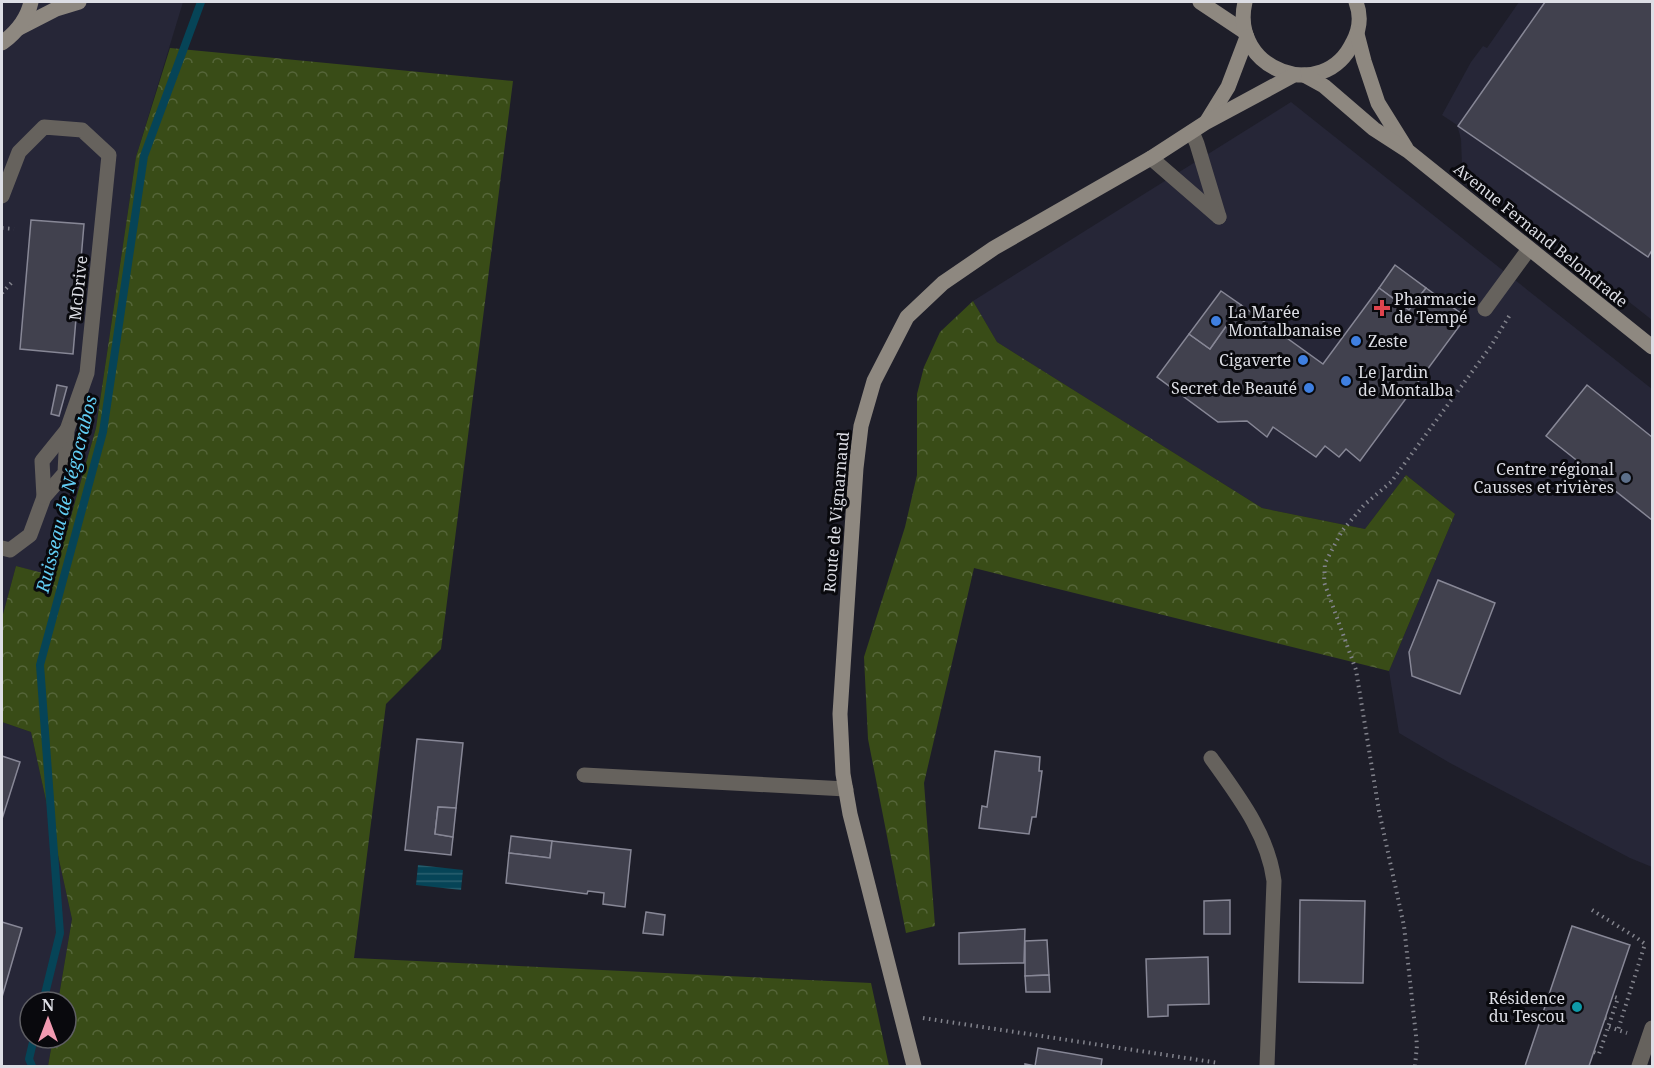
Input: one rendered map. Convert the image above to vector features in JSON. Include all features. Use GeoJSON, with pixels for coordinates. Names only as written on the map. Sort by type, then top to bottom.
{"type":"FeatureCollection","features":[{"type":"Feature","properties":{"kind":"street"},"geometry":{"type":"LineString","coordinates":[[19,28],[29,12],[31,2]]}},
{"type":"Feature","properties":{"kind":"street"},"geometry":{"type":"LineString","coordinates":[[2,43],[19,28],[56,9],[79,2]]}},
{"type":"Feature","properties":{"kind":"street"},"geometry":{"type":"LineString","coordinates":[[1200,2],[1246,35]]}},
{"type":"Feature","properties":{"kind":"street"},"geometry":{"type":"LineString","coordinates":[[1245,2],[1243,18],[1246,35]]}},
{"type":"Feature","properties":{"kind":"street"},"geometry":{"type":"LineString","coordinates":[[1357,34],[1359,4]]}},
{"type":"Feature","properties":{"kind":"street","name":"Avenue Fernand Belondrade"},"geometry":{"type":"LineString","coordinates":[[1357,34],[1378,103],[1408,151]]}},
{"type":"Feature","properties":{"kind":"street","name":"Route de Vignarnaud"},"geometry":{"type":"LineString","coordinates":[[914,1066],[850,814],[843,774],[840,714],[856,468],[861,426],[874,381],[907,317],[943,283],[994,248],[1151,158],[1198,128],[1299,75],[1322,72],[1337,63],[1350,50],[1357,34]]}},
{"type":"Feature","properties":{"kind":"street","name":"Avenue Fernand Belondrade"},"geometry":{"type":"LineString","coordinates":[[1246,35],[1257,56],[1274,68],[1299,75],[1323,86],[1374,129],[1408,151],[1653,346]]}},
{"type":"Feature","properties":{"kind":"street","name":"Route de Vignarnaud"},"geometry":{"type":"LineString","coordinates":[[1198,128],[1228,87],[1246,35]]}},
{"type":"Feature","properties":{"kind":"street","name":"McDrive"},"geometry":{"type":"LineString","coordinates":[[2,196],[19,152],[44,127],[82,130],[109,155],[87,373],[67,430],[65,473],[44,497],[30,535],[10,550],[2,548]]}},
{"type":"Feature","properties":{"kind":"street"},"geometry":{"type":"LineString","coordinates":[[1151,158],[1219,217],[1197,144],[1198,128]]}},
{"type":"Feature","properties":{"kind":"street"},"geometry":{"type":"LineString","coordinates":[[1485,309],[1529,249]]}},
{"type":"Feature","properties":{"kind":"street"},"geometry":{"type":"LineString","coordinates":[[44,497],[42,460],[67,430]]}},
{"type":"Feature","properties":{"kind":"street"},"geometry":{"type":"LineString","coordinates":[[1211,758],[1251,815],[1272,864],[1274,881],[1266,1066]]}},
{"type":"Feature","properties":{"kind":"street"},"geometry":{"type":"LineString","coordinates":[[584,775],[846,789]]}},
{"type":"Feature","properties":{"kind":"street"},"geometry":{"type":"LineString","coordinates":[[1640,1066],[1653,1028]]}},
{"type":"Feature","properties":{"kind":"path"},"geometry":{"type":"LineString","coordinates":[[2,228],[14,229]]}},
{"type":"Feature","properties":{"kind":"path"},"geometry":{"type":"LineString","coordinates":[[2,293],[14,280]]}},
{"type":"Feature","properties":{"kind":"path"},"geometry":{"type":"LineString","coordinates":[[1415,1066],[1417,1045],[1404,926],[1379,811],[1356,670],[1324,582],[1325,563],[1342,531],[1364,505],[1398,473],[1491,346],[1516,303]]}},
{"type":"Feature","properties":{"kind":"path"},"geometry":{"type":"LineString","coordinates":[[1592,910],[1645,944],[1618,1030]]}},
{"type":"Feature","properties":{"kind":"path"},"geometry":{"type":"LineString","coordinates":[[1594,1052],[1599,1054],[1609,1027],[1618,998],[1612,996]]}},
{"type":"Feature","properties":{"kind":"path"},"geometry":{"type":"LineString","coordinates":[[901,1015],[1219,1063]]}},
{"type":"Feature","properties":{"kind":"path"},"geometry":{"type":"LineString","coordinates":[[1605,1018],[1611,1019]]}},
{"type":"Feature","properties":{"kind":"path"},"geometry":{"type":"LineString","coordinates":[[1609,1027],[1627,1033]]}},
{"type":"Feature","properties":{"kind":"shaded area"},"geometry":{"type":"Polygon","coordinates":[[[2,2],[183,2],[136,157],[96,428],[54,577],[16,566],[2,618],[2,2]]]}},
{"type":"Feature","properties":{"kind":"shaded area"},"geometry":{"type":"Polygon","coordinates":[[[1519,2],[1652,2],[1652,320],[1471,177],[1462,167],[1461,139],[1457,125],[1442,115],[1471,62],[1483,46],[1487,48],[1519,2]]]}},
{"type":"Feature","properties":{"kind":"shaded area"},"geometry":{"type":"Polygon","coordinates":[[[1291,102],[1652,389],[1652,867],[1630,858],[1450,763],[1399,733],[1389,671],[1455,514],[1406,475],[1365,529],[1262,508],[997,342],[973,301],[1291,102]]]}},
{"type":"Feature","properties":{"kind":"shaded area"},"geometry":{"type":"Polygon","coordinates":[[[2,722],[31,732],[72,919],[60,990],[18,990],[18,1050],[51,1050],[48,1066],[2,1066],[2,722]]]}},
{"type":"Feature","properties":{"kind":"shaded area"},"geometry":{"type":"Polygon","coordinates":[[[418,865],[463,870],[461,890],[416,885],[418,865]]]}},
{"type":"Feature","properties":{"kind":"green space"},"geometry":{"type":"Polygon","coordinates":[[[170,48],[513,81],[441,649],[386,704],[354,958],[871,983],[889,1066],[48,1066],[51,1050],[78,1050],[78,990],[60,990],[72,919],[31,732],[2,722],[2,618],[16,566],[54,576],[96,428],[136,157],[170,48]]]}},
{"type":"Feature","properties":{"kind":"green space"},"geometry":{"type":"Polygon","coordinates":[[[973,301],[997,342],[1262,508],[1365,529],[1406,475],[1455,514],[1389,671],[974,568],[924,783],[935,926],[906,933],[868,739],[864,657],[905,527],[917,475],[917,394],[924,367],[940,332],[973,301]]]}},
{"type":"Feature","properties":{"kind":"building"},"geometry":{"type":"Polygon","coordinates":[[[1545,2],[1652,2],[1652,250],[1648,257],[1458,126],[1545,2]]]}},
{"type":"Feature","properties":{"kind":"building"},"geometry":{"type":"Polygon","coordinates":[[[31,220],[84,224],[73,354],[20,349],[31,220]]]}},
{"type":"Feature","properties":{"kind":"building"},"geometry":{"type":"Polygon","coordinates":[[[1395,265],[1426,288],[1409,310],[1379,288],[1395,265]]]}},
{"type":"Feature","properties":{"kind":"building"},"geometry":{"type":"Polygon","coordinates":[[[1379,288],[1409,310],[1426,288],[1466,317],[1360,461],[1346,449],[1339,457],[1325,446],[1316,457],[1273,427],[1267,437],[1247,421],[1218,422],[1157,377],[1189,334],[1210,349],[1241,305],[1323,364],[1379,288]]]}},
{"type":"Feature","properties":{"kind":"building"},"geometry":{"type":"Polygon","coordinates":[[[1221,291],[1241,305],[1210,349],[1189,334],[1221,291]]]}},
{"type":"Feature","properties":{"kind":"building"},"geometry":{"type":"Polygon","coordinates":[[[57,385],[67,387],[59,416],[51,414],[57,385]]]}},
{"type":"Feature","properties":{"kind":"building","name":"Centre régional Causses et rivières"},"geometry":{"type":"Polygon","coordinates":[[[1587,385],[1652,437],[1652,520],[1546,436],[1587,385]]]}},
{"type":"Feature","properties":{"kind":"building"},"geometry":{"type":"Polygon","coordinates":[[[1438,580],[1495,603],[1460,694],[1412,676],[1409,652],[1438,580]]]}},
{"type":"Feature","properties":{"kind":"building"},"geometry":{"type":"Polygon","coordinates":[[[417,739],[463,743],[456,808],[438,807],[435,834],[453,837],[451,855],[405,850],[417,739]]]}},
{"type":"Feature","properties":{"kind":"building"},"geometry":{"type":"Polygon","coordinates":[[[995,751],[1040,757],[1039,771],[1042,771],[1036,817],[1032,817],[1029,834],[979,828],[982,806],[987,807],[995,751]]]}},
{"type":"Feature","properties":{"kind":"building"},"geometry":{"type":"Polygon","coordinates":[[[2,756],[20,762],[2,819],[2,756]]]}},
{"type":"Feature","properties":{"kind":"building"},"geometry":{"type":"Polygon","coordinates":[[[438,807],[456,808],[453,837],[435,834],[438,807]]]}},
{"type":"Feature","properties":{"kind":"building"},"geometry":{"type":"Polygon","coordinates":[[[511,836],[552,841],[550,858],[509,853],[511,836]]]}},
{"type":"Feature","properties":{"kind":"building"},"geometry":{"type":"Polygon","coordinates":[[[552,841],[631,850],[625,907],[603,904],[604,893],[588,891],[587,894],[506,883],[509,853],[550,858],[552,841]]]}},
{"type":"Feature","properties":{"kind":"building"},"geometry":{"type":"Polygon","coordinates":[[[1230,900],[1230,934],[1204,934],[1204,901],[1230,900]]]}},
{"type":"Feature","properties":{"kind":"building"},"geometry":{"type":"Polygon","coordinates":[[[1300,900],[1365,901],[1363,983],[1299,982],[1300,900]]]}},
{"type":"Feature","properties":{"kind":"building"},"geometry":{"type":"Polygon","coordinates":[[[646,912],[665,915],[663,935],[643,933],[646,912]]]}},
{"type":"Feature","properties":{"kind":"building"},"geometry":{"type":"Polygon","coordinates":[[[2,922],[22,928],[2,997],[2,922]]]}},
{"type":"Feature","properties":{"kind":"building","name":"Résidence du Tescou"},"geometry":{"type":"Polygon","coordinates":[[[1572,926],[1630,945],[1589,1066],[1525,1066],[1572,926]]]}},
{"type":"Feature","properties":{"kind":"building"},"geometry":{"type":"Polygon","coordinates":[[[1025,929],[1024,963],[959,964],[959,933],[1025,929]]]}},
{"type":"Feature","properties":{"kind":"building"},"geometry":{"type":"Polygon","coordinates":[[[1047,940],[1049,975],[1025,976],[1025,941],[1047,940]]]}},
{"type":"Feature","properties":{"kind":"building"},"geometry":{"type":"Polygon","coordinates":[[[1208,957],[1209,1004],[1168,1005],[1168,1016],[1148,1017],[1146,959],[1208,957]]]}},
{"type":"Feature","properties":{"kind":"building"},"geometry":{"type":"Polygon","coordinates":[[[1049,975],[1050,992],[1026,992],[1025,976],[1049,975]]]}},
{"type":"Feature","properties":{"kind":"building"},"geometry":{"type":"Polygon","coordinates":[[[1038,1048],[1102,1059],[1101,1066],[1035,1066],[1038,1048]]]}},
{"type":"Feature","properties":{"kind":"waterway","name":"Ruisseau de Négocrabos"},"geometry":{"type":"LineString","coordinates":[[46,990],[60,933],[40,665],[103,432],[144,156],[201,2]]}},
{"type":"Feature","properties":{"kind":"waterway","name":"Ruisseau de Négocrabos"},"geometry":{"type":"LineString","coordinates":[[31,1050],[29,1059],[32,1066]]}},
{"type":"Feature","properties":{"kind":"place","name":"Pharmacie de Tempé"},"geometry":{"type":"Point","coordinates":[1382,308]}},
{"type":"Feature","properties":{"kind":"place","name":"La Marée Montalbanaise"},"geometry":{"type":"Point","coordinates":[1216,321]}},
{"type":"Feature","properties":{"kind":"place","name":"Zeste"},"geometry":{"type":"Point","coordinates":[1356,341]}},
{"type":"Feature","properties":{"kind":"place","name":"Cigaverte"},"geometry":{"type":"Point","coordinates":[1303,360]}},
{"type":"Feature","properties":{"kind":"place","name":"Le Jardin de Montalba"},"geometry":{"type":"Point","coordinates":[1346,381]}},
{"type":"Feature","properties":{"kind":"place","name":"Secret de Beauté"},"geometry":{"type":"Point","coordinates":[1309,388]}},
{"type":"Feature","properties":{"kind":"place","name":"Centre régional Causses et rivières"},"geometry":{"type":"Point","coordinates":[1626,478]}},
{"type":"Feature","properties":{"kind":"place","name":"Résidence du Tescou"},"geometry":{"type":"Point","coordinates":[1577,1007]}}]}
